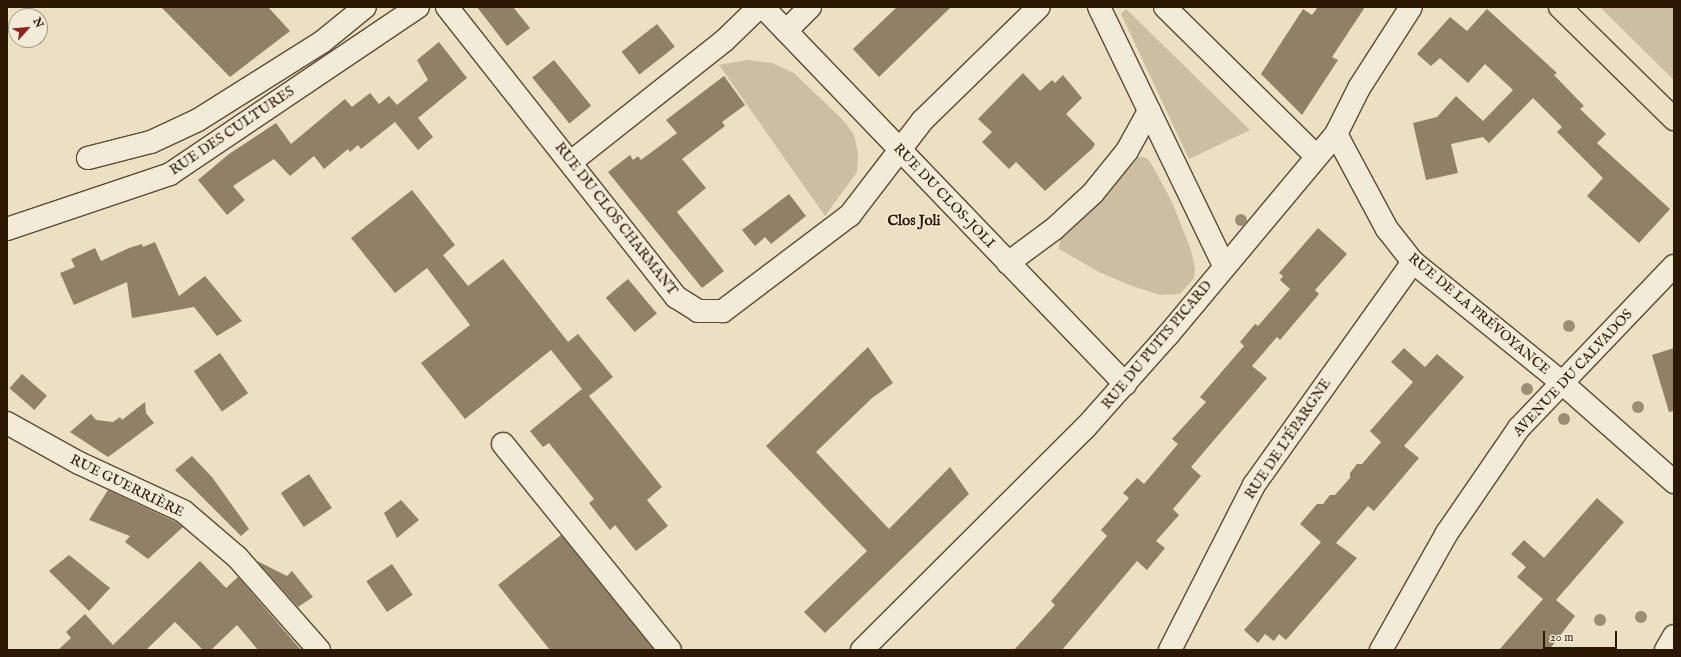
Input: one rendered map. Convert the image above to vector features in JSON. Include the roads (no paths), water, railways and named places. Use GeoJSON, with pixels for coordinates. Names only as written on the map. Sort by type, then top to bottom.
{"type":"FeatureCollection","features":[{"type":"Feature","properties":{"kind":"main road"},"geometry":{"type":"LineString","coordinates":[[1560,7],[1674,119]]}},
{"type":"Feature","properties":{"kind":"street"},"geometry":{"type":"LineString","coordinates":[[88,158],[151,142],[198,120],[322,42],[365,7]]}},
{"type":"Feature","properties":{"kind":"street","name":"RUE DES CULTURES"},"geometry":{"type":"LineString","coordinates":[[7,229],[170,174],[418,7]]}},
{"type":"Feature","properties":{"kind":"street","name":"RUE DU CLOS CHARMANT"},"geometry":{"type":"LineString","coordinates":[[447,7],[571,162],[676,297],[698,311],[723,311],[850,215],[899,149],[922,121],[1039,7]]}},
{"type":"Feature","properties":{"kind":"street"},"geometry":{"type":"LineString","coordinates":[[571,162],[725,40],[759,7]]}},
{"type":"Feature","properties":{"kind":"street","name":"RUE DU CLOS-JOLI"},"geometry":{"type":"LineString","coordinates":[[763,7],[1125,384]]}},
{"type":"Feature","properties":{"kind":"street"},"geometry":{"type":"LineString","coordinates":[[786,31],[810,7]]}},
{"type":"Feature","properties":{"kind":"street"},"geometry":{"type":"LineString","coordinates":[[1098,7],[1224,266]]}},
{"type":"Feature","properties":{"kind":"street"},"geometry":{"type":"LineString","coordinates":[[1165,7],[1316,156]]}},
{"type":"Feature","properties":{"kind":"street","name":"RUE DU PUITS PICARD"},"geometry":{"type":"LineString","coordinates":[[862,650],[1005,511],[1125,384],[1336,134],[1358,88],[1411,7]]}},
{"type":"Feature","properties":{"kind":"street"},"geometry":{"type":"LineString","coordinates":[[1008,263],[1054,229],[1093,193],[1127,151],[1149,111]]}},
{"type":"Feature","properties":{"kind":"street","name":"RUE DE LA PRÉVOYANCE"},"geometry":{"type":"LineString","coordinates":[[1336,134],[1387,229],[1413,262],[1561,382],[1674,482]]}},
{"type":"Feature","properties":{"kind":"street","name":"RUE DE L'ÉPARGNE"},"geometry":{"type":"LineString","coordinates":[[1170,650],[1254,485],[1413,262]]}},
{"type":"Feature","properties":{"kind":"street","name":"AVENUE DU CALVADOS"},"geometry":{"type":"LineString","coordinates":[[1382,650],[1447,533],[1519,428],[1561,382],[1674,266]]}},
{"type":"Feature","properties":{"kind":"street","name":"RUE GUERRIÈRE"},"geometry":{"type":"LineString","coordinates":[[7,423],[79,463],[183,511],[237,557],[319,650]]}},
{"type":"Feature","properties":{"kind":"street"},"geometry":{"type":"LineString","coordinates":[[503,444],[670,650]]}},
{"type":"Feature","properties":{"kind":"street"},"geometry":{"type":"LineString","coordinates":[[1666,650],[1674,636]]}},
{"type":"Feature","properties":{"kind":"district","name":"Clos Joli"},"geometry":{"type":"Point","coordinates":[914,221]}}]}
